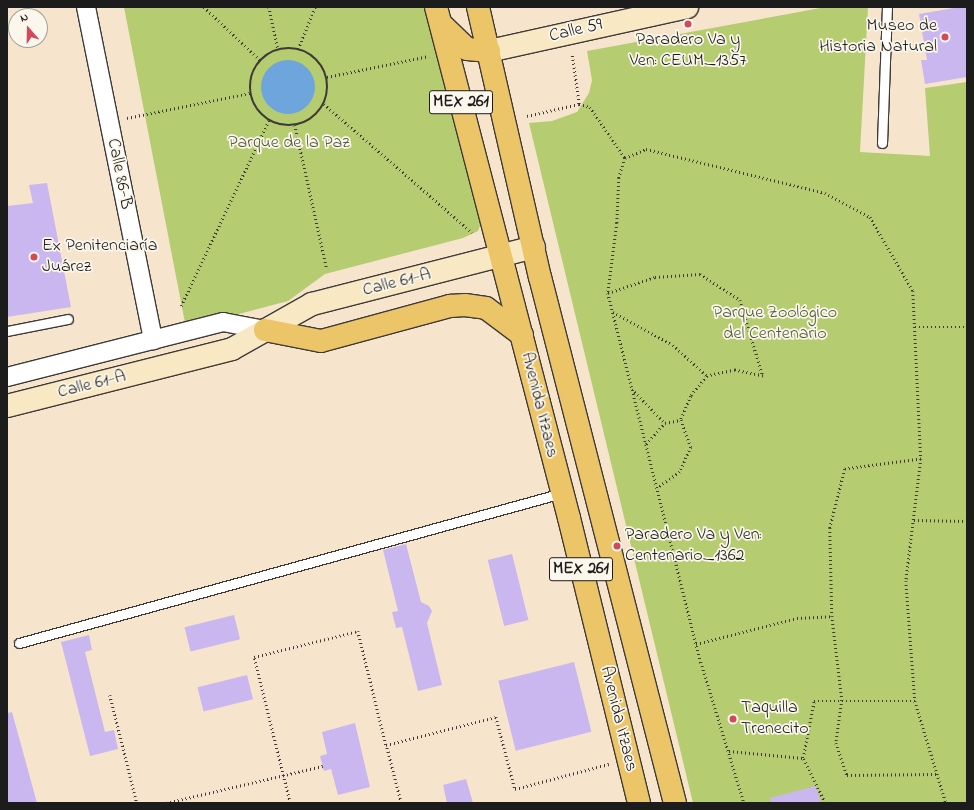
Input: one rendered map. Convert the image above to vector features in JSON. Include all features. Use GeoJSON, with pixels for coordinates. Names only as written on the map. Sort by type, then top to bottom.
{"type":"FeatureCollection","features":[{"type":"Feature","properties":{"kind":"main road","name":"Avenida Itzaes"},"geometry":{"type":"LineString","coordinates":[[478,7],[534,247],[600,514],[675,803]]}},
{"type":"Feature","properties":{"kind":"main road","name":"Avenida Itzaes"},"geometry":{"type":"LineString","coordinates":[[438,14],[569,518],[639,803]]}},
{"type":"Feature","properties":{"kind":"main road"},"geometry":{"type":"LineString","coordinates":[[438,14],[467,49],[489,51]]}},
{"type":"Feature","properties":{"kind":"main road"},"geometry":{"type":"LineString","coordinates":[[265,330],[321,341],[450,306],[466,305],[486,308],[522,335]]}},
{"type":"Feature","properties":{"kind":"main road"},"geometry":{"type":"LineString","coordinates":[[569,518],[600,514]]}},
{"type":"Feature","properties":{"kind":"street","name":"Calle 86-B"},"geometry":{"type":"LineString","coordinates":[[86,7],[153,340]]}},
{"type":"Feature","properties":{"kind":"street","name":"Calle 59"},"geometry":{"type":"LineString","coordinates":[[489,51],[656,10],[687,7]]}},
{"type":"Feature","properties":{"kind":"street","name":"Calle 61-A"},"geometry":{"type":"LineString","coordinates":[[7,406],[232,349],[312,304],[500,257],[534,247]]}},
{"type":"Feature","properties":{"kind":"street","name":"Calle 61-A"},"geometry":{"type":"LineString","coordinates":[[7,377],[223,322],[265,330]]}},
{"type":"Feature","properties":{"kind":"lane"},"geometry":{"type":"LineString","coordinates":[[882,143],[888,7]]}},
{"type":"Feature","properties":{"kind":"lane"},"geometry":{"type":"LineString","coordinates":[[7,332],[68,319]]}},
{"type":"Feature","properties":{"kind":"lane"},"geometry":{"type":"LineString","coordinates":[[19,643],[562,493]]}},
{"type":"Feature","properties":{"kind":"path"},"geometry":{"type":"LineString","coordinates":[[204,7],[260,60]]}},
{"type":"Feature","properties":{"kind":"path"},"geometry":{"type":"LineString","coordinates":[[269,7],[278,49]]}},
{"type":"Feature","properties":{"kind":"path"},"geometry":{"type":"LineString","coordinates":[[298,49],[314,7]]}},
{"type":"Feature","properties":{"kind":"path"},"geometry":{"type":"LineString","coordinates":[[278,49],[298,49],[318,60],[327,77],[329,88],[324,104],[315,116],[295,125],[279,124],[269,120],[257,109],[250,93],[253,72],[260,60],[278,49]]}},
{"type":"Feature","properties":{"kind":"path"},"geometry":{"type":"LineString","coordinates":[[572,54],[579,104]]}},
{"type":"Feature","properties":{"kind":"path"},"geometry":{"type":"LineString","coordinates":[[327,77],[434,55]]}},
{"type":"Feature","properties":{"kind":"path"},"geometry":{"type":"LineString","coordinates":[[109,122],[250,93]]}},
{"type":"Feature","properties":{"kind":"path"},"geometry":{"type":"LineString","coordinates":[[324,104],[472,232]]}},
{"type":"Feature","properties":{"kind":"path"},"geometry":{"type":"LineString","coordinates":[[527,116],[579,104],[590,107],[625,158],[620,178],[618,223],[608,293],[696,644],[744,803]]}},
{"type":"Feature","properties":{"kind":"path"},"geometry":{"type":"LineString","coordinates":[[182,306],[269,120]]}},
{"type":"Feature","properties":{"kind":"path"},"geometry":{"type":"LineString","coordinates":[[295,125],[327,269]]}},
{"type":"Feature","properties":{"kind":"path"},"geometry":{"type":"LineString","coordinates":[[625,158],[646,149],[825,193],[870,217],[913,291],[921,459],[906,582],[915,701],[946,803]]}},
{"type":"Feature","properties":{"kind":"path"},"geometry":{"type":"LineString","coordinates":[[608,293],[655,277],[700,274],[740,300],[763,376],[735,370],[707,376],[690,396],[681,420],[691,447],[680,472],[657,488]]}},
{"type":"Feature","properties":{"kind":"path"},"geometry":{"type":"LineString","coordinates":[[613,312],[673,346],[707,376]]}},
{"type":"Feature","properties":{"kind":"path"},"geometry":{"type":"LineString","coordinates":[[915,327],[967,326]]}},
{"type":"Feature","properties":{"kind":"path"},"geometry":{"type":"LineString","coordinates":[[632,388],[665,423]]}},
{"type":"Feature","properties":{"kind":"path"},"geometry":{"type":"LineString","coordinates":[[646,444],[665,423],[681,420]]}},
{"type":"Feature","properties":{"kind":"path"},"geometry":{"type":"LineString","coordinates":[[921,459],[845,469],[830,528],[832,616],[842,700],[836,743],[846,775],[938,774]]}},
{"type":"Feature","properties":{"kind":"path"},"geometry":{"type":"LineString","coordinates":[[914,520],[967,521]]}},
{"type":"Feature","properties":{"kind":"path"},"geometry":{"type":"LineString","coordinates":[[696,644],[797,618],[832,616]]}},
{"type":"Feature","properties":{"kind":"path"},"geometry":{"type":"LineString","coordinates":[[290,803],[254,657],[358,631],[401,803]]}},
{"type":"Feature","properties":{"kind":"path"},"geometry":{"type":"LineString","coordinates":[[110,695],[137,803]]}},
{"type":"Feature","properties":{"kind":"path"},"geometry":{"type":"LineString","coordinates":[[826,803],[803,758],[814,701],[915,701]]}},
{"type":"Feature","properties":{"kind":"path"},"geometry":{"type":"LineString","coordinates":[[386,745],[496,716],[515,789],[610,764]]}},
{"type":"Feature","properties":{"kind":"path"},"geometry":{"type":"LineString","coordinates":[[729,751],[803,758]]}},
{"type":"Feature","properties":{"kind":"path"},"geometry":{"type":"LineString","coordinates":[[166,803],[323,766]]}},
{"type":"Feature","properties":{"kind":"green space","name":"Parque de la Paz"},"geometry":{"type":"Polygon","coordinates":[[[124,7],[427,7],[481,223],[478,231],[463,238],[325,274],[288,301],[186,328],[124,7]]]}},
{"type":"Feature","properties":{"kind":"green space","name":"Parque Zoológico del Centenario"},"geometry":{"type":"Polygon","coordinates":[[[826,7],[868,7],[860,152],[930,156],[925,88],[967,82],[967,803],[693,803],[529,123],[552,121],[577,112],[589,93],[592,80],[587,51],[826,7]]]}},
{"type":"Feature","properties":{"kind":"water"},"geometry":{"type":"Polygon","coordinates":[[[283,60],[293,60],[303,64],[311,72],[315,82],[315,92],[311,102],[303,110],[293,114],[283,114],[273,110],[265,102],[261,92],[261,82],[265,72],[273,64],[283,60]]]}},
{"type":"Feature","properties":{"kind":"building","name":"Museo de Historia Natural"},"geometry":{"type":"Polygon","coordinates":[[[967,7],[967,77],[925,84],[921,60],[927,60],[919,14],[967,7]]]}},
{"type":"Feature","properties":{"kind":"building","name":"Ex Penitenciaría Juárez"},"geometry":{"type":"Polygon","coordinates":[[[47,183],[71,307],[7,317],[7,206],[33,203],[29,185],[47,183]]]}},
{"type":"Feature","properties":{"kind":"building"},"geometry":{"type":"Polygon","coordinates":[[[406,544],[421,602],[429,606],[432,611],[427,623],[442,685],[418,691],[402,627],[396,628],[392,612],[398,611],[383,550],[406,544]]]}},
{"type":"Feature","properties":{"kind":"building"},"geometry":{"type":"Polygon","coordinates":[[[512,554],[528,620],[504,626],[488,560],[512,554]]]}},
{"type":"Feature","properties":{"kind":"building"},"geometry":{"type":"Polygon","coordinates":[[[234,615],[240,639],[191,652],[185,627],[234,615]]]}},
{"type":"Feature","properties":{"kind":"building"},"geometry":{"type":"Polygon","coordinates":[[[89,635],[92,650],[85,652],[105,732],[114,730],[118,749],[90,756],[61,642],[89,635]]]}},
{"type":"Feature","properties":{"kind":"building"},"geometry":{"type":"Polygon","coordinates":[[[574,662],[591,732],[516,751],[498,681],[574,662]]]}},
{"type":"Feature","properties":{"kind":"building"},"geometry":{"type":"Polygon","coordinates":[[[247,675],[253,699],[204,712],[198,687],[247,675]]]}},
{"type":"Feature","properties":{"kind":"building"},"geometry":{"type":"Polygon","coordinates":[[[12,712],[37,803],[7,803],[7,713],[12,712]]]}},
{"type":"Feature","properties":{"kind":"building"},"geometry":{"type":"Polygon","coordinates":[[[355,723],[370,787],[338,795],[331,769],[324,771],[320,756],[327,754],[322,732],[355,723]]]}},
{"type":"Feature","properties":{"kind":"building"},"geometry":{"type":"Polygon","coordinates":[[[466,779],[473,803],[447,803],[443,785],[466,779]]]}},
{"type":"Feature","properties":{"kind":"building"},"geometry":{"type":"Polygon","coordinates":[[[816,786],[821,803],[771,803],[770,798],[816,786]]]}},
{"type":"Feature","properties":{"kind":"place","name":"Paradero Va y Ven: CEUM_1357"},"geometry":{"type":"Point","coordinates":[688,24]}},
{"type":"Feature","properties":{"kind":"place","name":"Museo de Historia Natural"},"geometry":{"type":"Point","coordinates":[945,37]}},
{"type":"Feature","properties":{"kind":"place","name":"Ex Penitenciaría Juárez"},"geometry":{"type":"Point","coordinates":[34,257]}},
{"type":"Feature","properties":{"kind":"place","name":"Paradero Va y Ven: Centenario_1362"},"geometry":{"type":"Point","coordinates":[617,546]}},
{"type":"Feature","properties":{"kind":"place","name":"Taquilla Trenecito"},"geometry":{"type":"Point","coordinates":[733,719]}}]}
